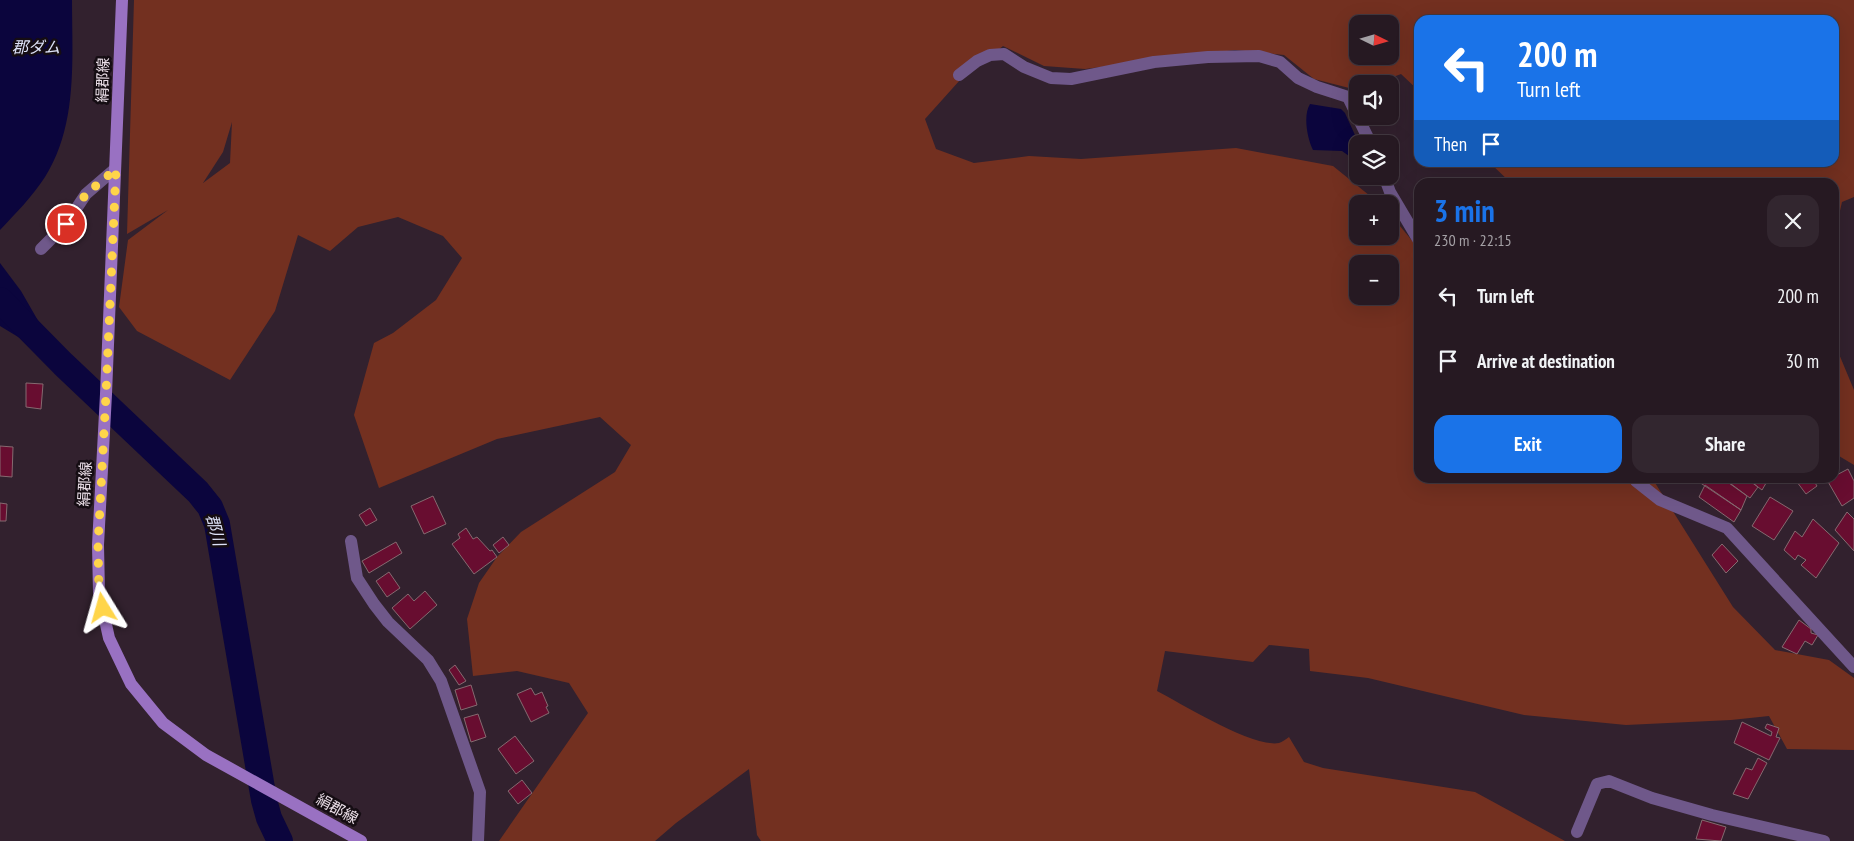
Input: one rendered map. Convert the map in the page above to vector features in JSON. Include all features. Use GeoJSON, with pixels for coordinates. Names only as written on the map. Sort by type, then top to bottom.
{"type":"FeatureCollection","features":[{"type":"Feature","properties":{"kind":"main road","name":"絹郡線"},"geometry":{"type":"LineString","coordinates":[[122,0],[98,545],[99,594],[109,638],[132,684],[163,723],[206,755],[361,841]]}},
{"type":"Feature","properties":{"kind":"street"},"geometry":{"type":"LineString","coordinates":[[959,75],[977,60],[990,55],[1004,54],[1024,67],[1051,78],[1071,79],[1154,62],[1208,57],[1259,56],[1280,62],[1298,78],[1348,97],[1367,135]]}},
{"type":"Feature","properties":{"kind":"street"},"geometry":{"type":"LineString","coordinates":[[41,249],[66,224],[86,194],[116,169]]}},
{"type":"Feature","properties":{"kind":"street"},"geometry":{"type":"LineString","coordinates":[[1387,185],[1414,232]]}},
{"type":"Feature","properties":{"kind":"street"},"geometry":{"type":"LineString","coordinates":[[1639,483],[1660,500],[1727,528],[1854,667]]}},
{"type":"Feature","properties":{"kind":"street"},"geometry":{"type":"LineString","coordinates":[[351,541],[357,578],[388,622],[428,660],[440,681],[480,792],[478,841]]}},
{"type":"Feature","properties":{"kind":"street"},"geometry":{"type":"LineString","coordinates":[[1577,832],[1597,784],[1609,781],[1652,798],[1712,815],[1824,841]]}},
{"type":"Feature","properties":{"kind":"shaded area"},"geometry":{"type":"Polygon","coordinates":[[[134,0],[1854,0],[1854,197],[1842,202],[1839,215],[1839,178],[1506,178],[1494,167],[1839,167],[1839,15],[1414,15],[1414,86],[1401,74],[1349,75],[1349,88],[1314,79],[1284,55],[1235,50],[1085,69],[1044,66],[1003,46],[960,80],[925,119],[936,149],[974,163],[1029,156],[1081,159],[1236,148],[1333,166],[1349,179],[1349,185],[1356,185],[1369,195],[1349,195],[1349,245],[1399,245],[1399,225],[1414,243],[1414,483],[1655,483],[1733,607],[1775,650],[1829,660],[1854,678],[1854,750],[1787,749],[1769,716],[1731,720],[1626,725],[1524,715],[1368,678],[1310,671],[1309,649],[1269,645],[1253,662],[1165,651],[1157,691],[1218,724],[1252,739],[1267,743],[1279,743],[1289,737],[1304,762],[1323,768],[1475,792],[1565,841],[761,841],[757,835],[749,769],[676,823],[655,841],[499,841],[588,713],[569,683],[517,671],[473,676],[467,619],[479,583],[497,557],[521,532],[615,472],[631,445],[600,417],[497,439],[379,488],[354,415],[374,343],[393,333],[436,300],[462,258],[443,236],[398,217],[358,227],[330,251],[298,235],[275,311],[230,380],[137,331],[119,307],[128,240],[168,210],[127,234],[134,0]],[[232,122],[223,152],[203,183],[230,163],[232,122]]]}},
{"type":"Feature","properties":{"kind":"shaded area"},"geometry":{"type":"Polygon","coordinates":[[[1839,354],[1854,390],[1854,465],[1839,456],[1839,354]]]}},
{"type":"Feature","properties":{"kind":"water","name":"郡ダム"},"geometry":{"type":"Polygon","coordinates":[[[0,0],[72,0],[72,68],[68,114],[56,157],[35,191],[0,230],[0,0]]]}},
{"type":"Feature","properties":{"kind":"water"},"geometry":{"type":"Polygon","coordinates":[[[1310,104],[1341,109],[1345,113],[1355,135],[1349,135],[1349,156],[1342,151],[1313,150],[1307,127],[1310,104]]]}},
{"type":"Feature","properties":{"kind":"water"},"geometry":{"type":"Polygon","coordinates":[[[0,263],[21,291],[63,364],[0,326],[0,263]]]}},
{"type":"Feature","properties":{"kind":"building"},"geometry":{"type":"Polygon","coordinates":[[[26,383],[43,384],[41,409],[26,407],[26,383]]]}},
{"type":"Feature","properties":{"kind":"building"},"geometry":{"type":"Polygon","coordinates":[[[0,446],[13,447],[12,477],[0,476],[0,446]]]}},
{"type":"Feature","properties":{"kind":"building"},"geometry":{"type":"Polygon","coordinates":[[[1848,469],[1854,481],[1854,498],[1842,506],[1829,483],[1839,483],[1839,474],[1848,469]]]}},
{"type":"Feature","properties":{"kind":"building"},"geometry":{"type":"Polygon","coordinates":[[[1700,483],[1729,483],[1747,496],[1741,510],[1700,483]]]}},
{"type":"Feature","properties":{"kind":"building"},"geometry":{"type":"Polygon","coordinates":[[[1730,483],[1753,483],[1758,487],[1750,498],[1730,483]]]}},
{"type":"Feature","properties":{"kind":"building"},"geometry":{"type":"Polygon","coordinates":[[[1753,483],[1766,483],[1762,490],[1753,483]]]}},
{"type":"Feature","properties":{"kind":"building"},"geometry":{"type":"Polygon","coordinates":[[[1798,483],[1815,483],[1817,486],[1806,494],[1798,483]]]}},
{"type":"Feature","properties":{"kind":"building"},"geometry":{"type":"Polygon","coordinates":[[[1705,485],[1741,510],[1734,522],[1699,497],[1705,485]]]}},
{"type":"Feature","properties":{"kind":"building"},"geometry":{"type":"Polygon","coordinates":[[[433,496],[446,524],[424,534],[411,506],[433,496]]]}},
{"type":"Feature","properties":{"kind":"building"},"geometry":{"type":"Polygon","coordinates":[[[1770,497],[1793,511],[1774,540],[1752,526],[1770,497]]]}},
{"type":"Feature","properties":{"kind":"building"},"geometry":{"type":"Polygon","coordinates":[[[0,503],[7,504],[6,521],[0,521],[0,503]]]}},
{"type":"Feature","properties":{"kind":"building"},"geometry":{"type":"Polygon","coordinates":[[[370,508],[377,520],[366,526],[359,515],[370,508]]]}},
{"type":"Feature","properties":{"kind":"building"},"geometry":{"type":"Polygon","coordinates":[[[1847,512],[1854,519],[1854,551],[1835,530],[1847,512]]]}},
{"type":"Feature","properties":{"kind":"building"},"geometry":{"type":"Polygon","coordinates":[[[1813,519],[1839,543],[1816,578],[1801,565],[1806,560],[1798,555],[1795,560],[1784,550],[1795,531],[1802,537],[1813,519]]]}},
{"type":"Feature","properties":{"kind":"building"},"geometry":{"type":"Polygon","coordinates":[[[466,528],[473,539],[477,537],[497,557],[474,574],[452,544],[460,538],[458,534],[466,528]]]}},
{"type":"Feature","properties":{"kind":"building"},"geometry":{"type":"Polygon","coordinates":[[[503,537],[509,545],[499,553],[493,545],[503,537]]]}},
{"type":"Feature","properties":{"kind":"building"},"geometry":{"type":"Polygon","coordinates":[[[396,542],[402,553],[369,573],[362,561],[396,542]]]}},
{"type":"Feature","properties":{"kind":"building"},"geometry":{"type":"Polygon","coordinates":[[[1722,544],[1738,561],[1726,573],[1712,555],[1722,544]]]}},
{"type":"Feature","properties":{"kind":"building"},"geometry":{"type":"Polygon","coordinates":[[[389,572],[400,588],[387,597],[376,581],[389,572]]]}},
{"type":"Feature","properties":{"kind":"building"},"geometry":{"type":"Polygon","coordinates":[[[425,591],[437,605],[410,629],[392,608],[408,594],[414,601],[425,591]]]}},
{"type":"Feature","properties":{"kind":"building"},"geometry":{"type":"Polygon","coordinates":[[[1799,620],[1811,629],[1811,633],[1818,635],[1812,645],[1805,641],[1797,654],[1782,647],[1799,620]]]}},
{"type":"Feature","properties":{"kind":"building"},"geometry":{"type":"Polygon","coordinates":[[[455,665],[466,681],[459,685],[449,670],[455,665]]]}},
{"type":"Feature","properties":{"kind":"building"},"geometry":{"type":"Polygon","coordinates":[[[471,685],[477,705],[461,710],[455,690],[471,685]]]}},
{"type":"Feature","properties":{"kind":"building"},"geometry":{"type":"Polygon","coordinates":[[[531,688],[535,695],[542,692],[549,713],[531,722],[517,694],[531,688]]]}},
{"type":"Feature","properties":{"kind":"building"},"geometry":{"type":"Polygon","coordinates":[[[478,714],[486,737],[471,742],[464,718],[478,714]]]}},
{"type":"Feature","properties":{"kind":"building"},"geometry":{"type":"Polygon","coordinates":[[[1742,722],[1771,736],[1772,732],[1765,728],[1767,724],[1779,728],[1776,737],[1780,738],[1769,760],[1734,743],[1742,722]]]}},
{"type":"Feature","properties":{"kind":"building"},"geometry":{"type":"Polygon","coordinates":[[[515,736],[534,761],[516,774],[498,749],[515,736]]]}},
{"type":"Feature","properties":{"kind":"building"},"geometry":{"type":"Polygon","coordinates":[[[1758,758],[1767,763],[1748,799],[1733,794],[1746,768],[1752,770],[1758,758]]]}},
{"type":"Feature","properties":{"kind":"building"},"geometry":{"type":"Polygon","coordinates":[[[522,780],[532,793],[518,804],[508,791],[522,780]]]}},
{"type":"Feature","properties":{"kind":"building"},"geometry":{"type":"Polygon","coordinates":[[[1702,820],[1726,827],[1721,841],[1696,839],[1702,820]]]}},
{"type":"Feature","properties":{"kind":"waterway","name":"郡川"},"geometry":{"type":"LineString","coordinates":[[0,300],[63,364],[198,492],[210,507],[217,524],[264,800],[269,818],[280,841]]}},
{"type":"Feature","properties":{"kind":"route"},"geometry":{"type":"LineString","coordinates":[[66,224],[86,194],[116,169],[98,545],[99,594],[103,608]]}}]}
